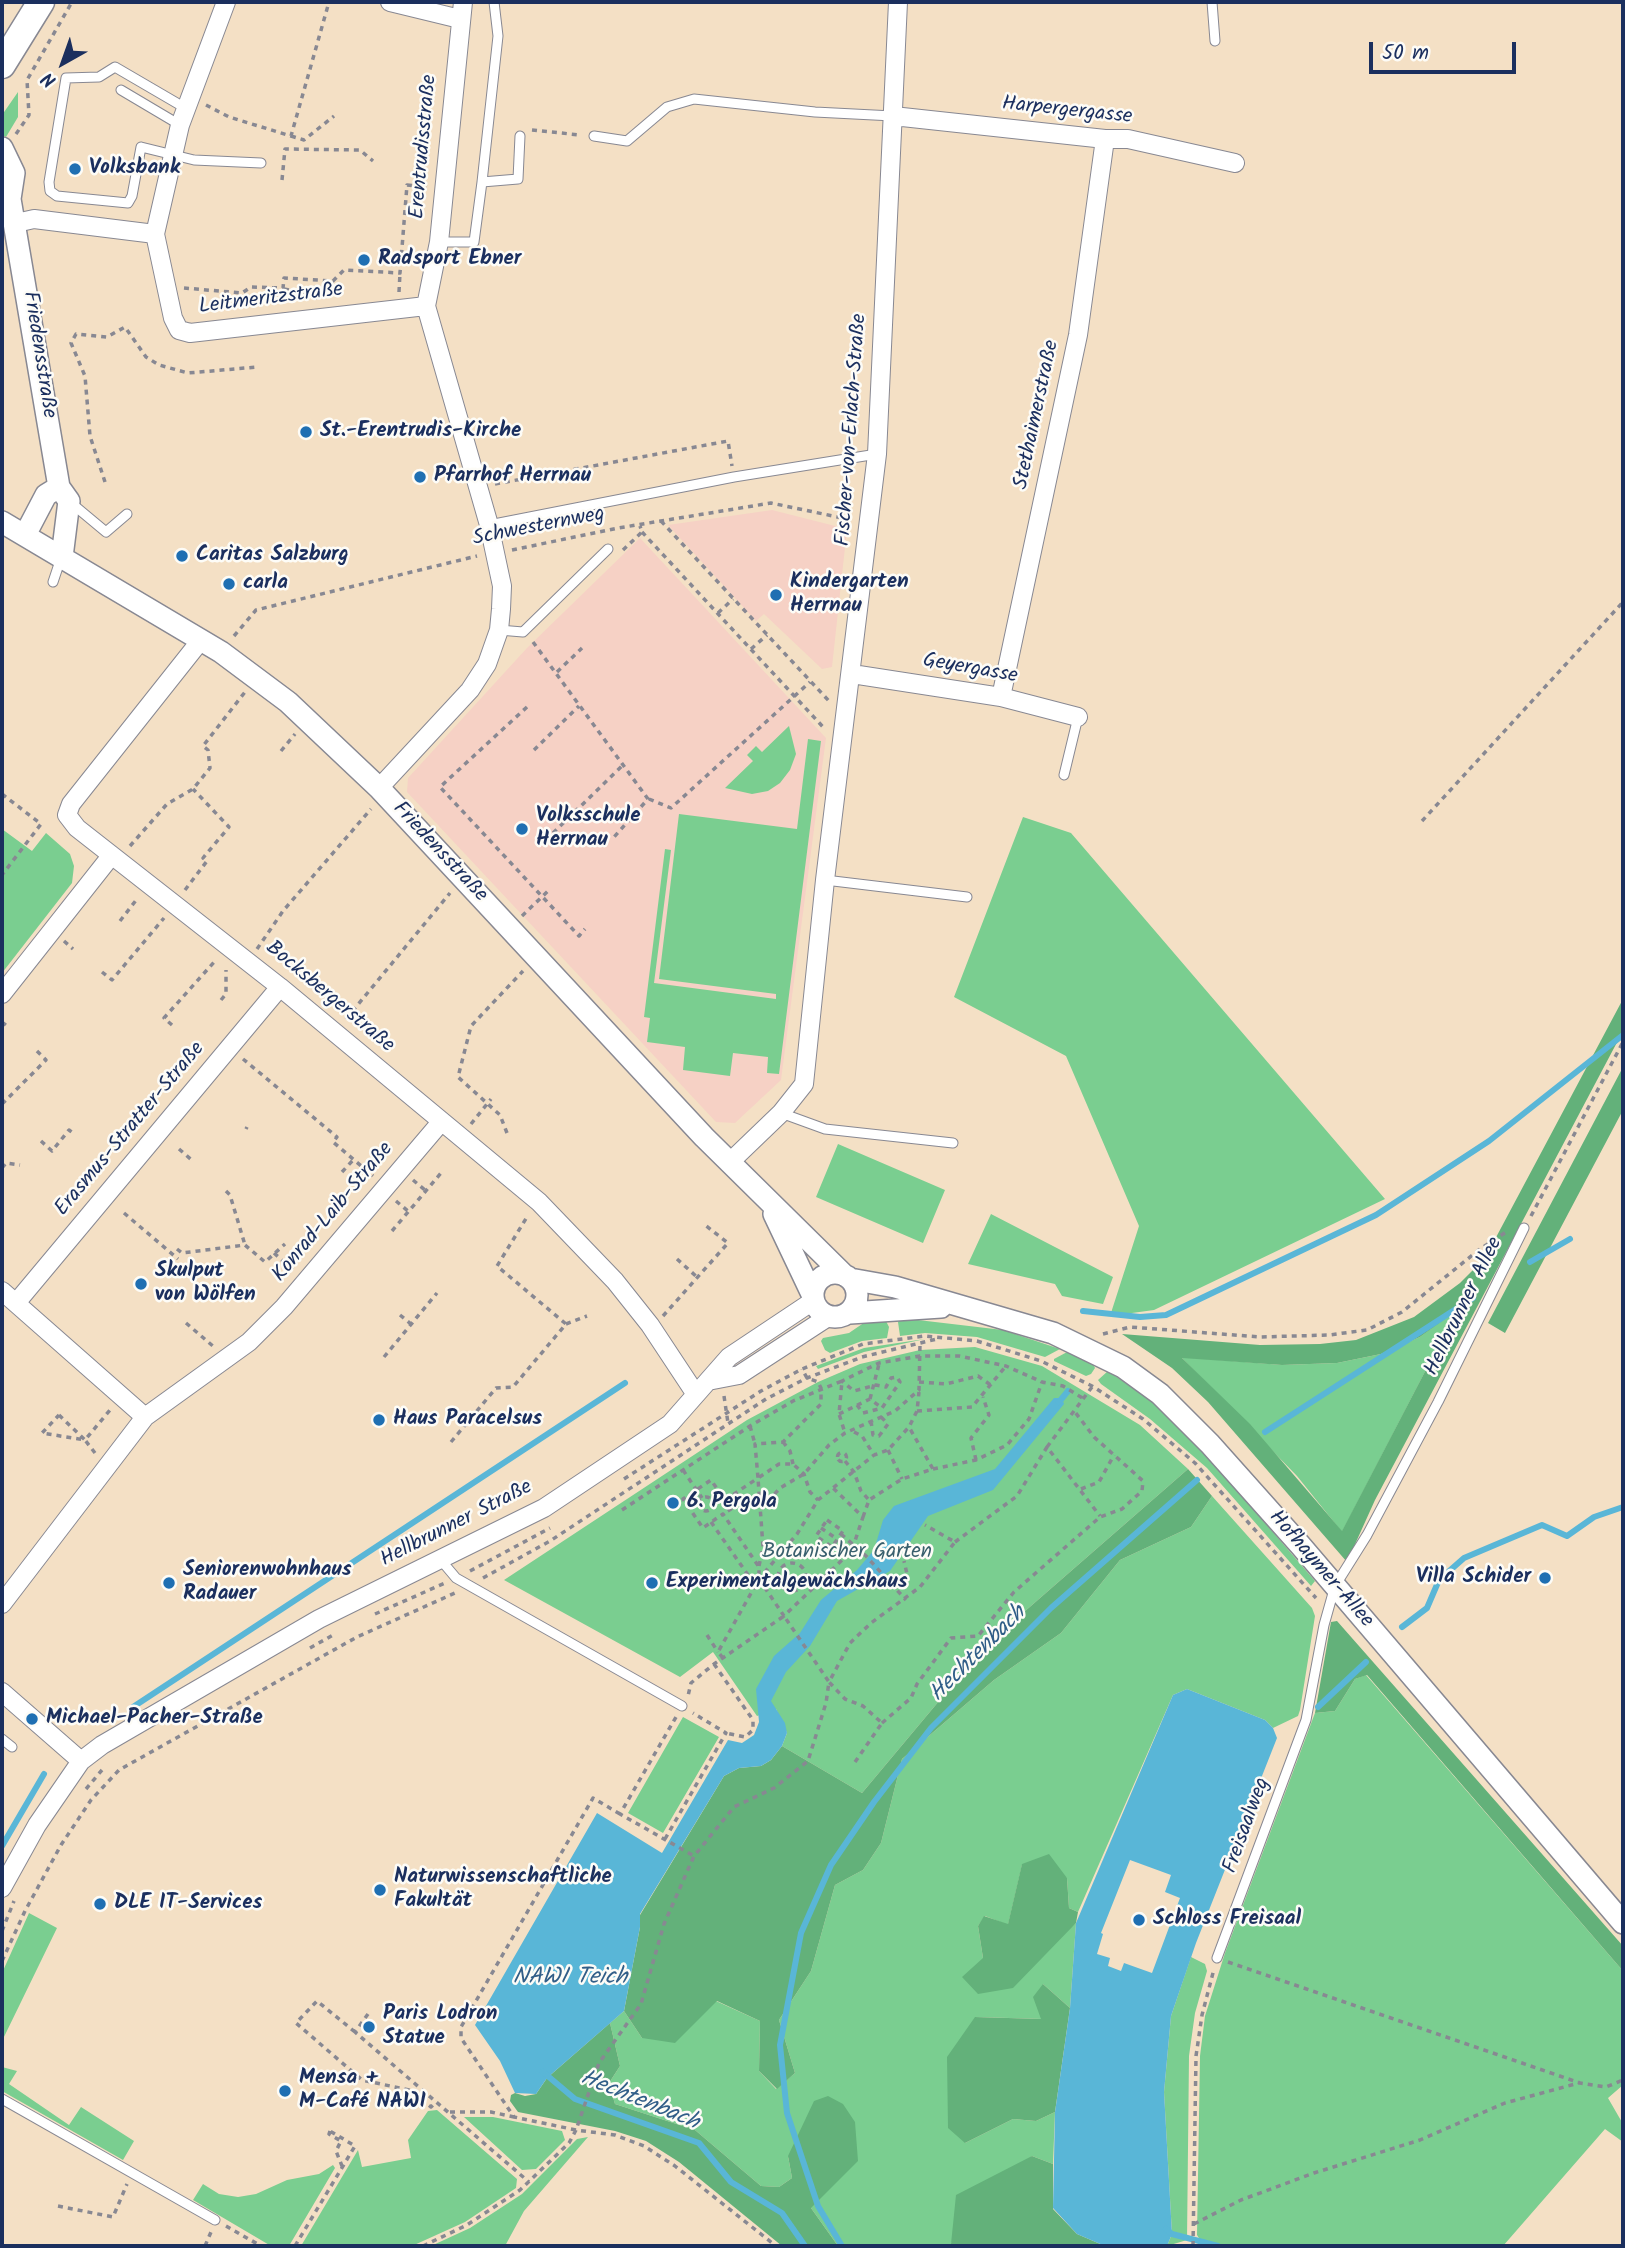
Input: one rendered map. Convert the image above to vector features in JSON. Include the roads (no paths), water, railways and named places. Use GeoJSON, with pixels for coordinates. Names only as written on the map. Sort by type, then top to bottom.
{"type":"FeatureCollection","features":[{"type":"Feature","properties":{"kind":"main road"},"geometry":{"type":"LineString","coordinates":[[2,65],[41,2]]}},
{"type":"Feature","properties":{"kind":"street","name":"Leitmeritzstraße"},"geometry":{"type":"LineString","coordinates":[[226,2],[172,154],[155,234],[173,318],[179,330],[190,333],[426,306]]}},
{"type":"Feature","properties":{"kind":"street"},"geometry":{"type":"LineString","coordinates":[[390,2],[461,10]]}},
{"type":"Feature","properties":{"kind":"street","name":"Fischer-von-Erlach-Straße"},"geometry":{"type":"LineString","coordinates":[[729,1163],[781,1113],[804,1084],[825,880],[877,454],[898,2]]}},
{"type":"Feature","properties":{"kind":"street","name":"Erentrudisstraße"},"geometry":{"type":"LineString","coordinates":[[375,798],[470,690],[487,663],[499,630],[502,586],[489,525],[426,306],[439,242],[461,10]]}},
{"type":"Feature","properties":{"kind":"street","name":"Harpergergasse"},"geometry":{"type":"LineString","coordinates":[[893,116],[1105,139],[1128,139],[1235,163]]}},
{"type":"Feature","properties":{"kind":"street","name":"Stethaimerstraße"},"geometry":{"type":"LineString","coordinates":[[1001,697],[1078,335],[1105,139]]}},
{"type":"Feature","properties":{"kind":"street","name":"Friedensstraße"},"geometry":{"type":"LineString","coordinates":[[2,148],[14,173],[6,195],[9,222],[64,494],[62,557]]}},
{"type":"Feature","properties":{"kind":"street"},"geometry":{"type":"LineString","coordinates":[[9,222],[34,219],[155,234]]}},
{"type":"Feature","properties":{"kind":"street"},"geometry":{"type":"LineString","coordinates":[[25,535],[46,495],[64,494]]}},
{"type":"Feature","properties":{"kind":"street","name":"Friedensstraße"},"geometry":{"type":"LineString","coordinates":[[2,522],[201,640],[288,702],[375,798],[729,1163],[847,1277]]}},
{"type":"Feature","properties":{"kind":"street","name":"Bocksbergerstraße"},"geometry":{"type":"LineString","coordinates":[[201,640],[71,804],[67,815],[77,828],[118,854],[539,1202],[598,1261],[650,1325],[695,1393]]}},
{"type":"Feature","properties":{"kind":"street","name":"Geyergasse"},"geometry":{"type":"LineString","coordinates":[[852,674],[1001,697],[1078,717]]}},
{"type":"Feature","properties":{"kind":"street"},"geometry":{"type":"LineString","coordinates":[[2,994],[118,854]]}},
{"type":"Feature","properties":{"kind":"street","name":"Erasmus-Stratter-Straße"},"geometry":{"type":"LineString","coordinates":[[16,1303],[280,987]]}},
{"type":"Feature","properties":{"kind":"street","name":"Konrad-Laib-Straße"},"geometry":{"type":"LineString","coordinates":[[2,1604],[145,1416],[249,1342],[275,1316],[441,1122]]}},
{"type":"Feature","properties":{"kind":"street","name":"Friedensstraße"},"geometry":{"type":"LineString","coordinates":[[770,1205],[812,1298]]}},
{"type":"Feature","properties":{"kind":"street"},"geometry":{"type":"LineString","coordinates":[[823,1276],[847,1277],[857,1300],[850,1312],[836,1318],[821,1314],[812,1298],[823,1276]]}},
{"type":"Feature","properties":{"kind":"street","name":"Hofhaymer-Allee"},"geometry":{"type":"LineString","coordinates":[[847,1277],[895,1287],[1053,1333],[1106,1357],[1142,1380],[1175,1408],[1210,1444],[1623,1923]]}},
{"type":"Feature","properties":{"kind":"street"},"geometry":{"type":"LineString","coordinates":[[2,1291],[145,1416]]}},
{"type":"Feature","properties":{"kind":"street","name":"Hellbrunner Straße"},"geometry":{"type":"LineString","coordinates":[[10,1891],[37,1825],[81,1761],[102,1745],[318,1619],[544,1508],[670,1424],[695,1393],[713,1380],[729,1357],[812,1298]]}},
{"type":"Feature","properties":{"kind":"street","name":"Hofhaymer-Allee"},"geometry":{"type":"LineString","coordinates":[[850,1312],[954,1306]]}},
{"type":"Feature","properties":{"kind":"street","name":"Hellbrunner Straße"},"geometry":{"type":"LineString","coordinates":[[713,1380],[739,1375],[828,1317]]}},
{"type":"Feature","properties":{"kind":"street"},"geometry":{"type":"LineString","coordinates":[[2,1692],[81,1761]]}},
{"type":"Feature","properties":{"kind":"lane"},"geometry":{"type":"LineString","coordinates":[[439,242],[474,242],[498,36],[494,2]]}},
{"type":"Feature","properties":{"kind":"lane"},"geometry":{"type":"LineString","coordinates":[[1212,2],[1215,41]]}},
{"type":"Feature","properties":{"kind":"lane"},"geometry":{"type":"LineString","coordinates":[[186,111],[115,67],[99,76],[73,76],[63,83],[50,191],[57,196],[128,203],[132,196],[141,148],[194,160],[261,163]]}},
{"type":"Feature","properties":{"kind":"lane"},"geometry":{"type":"LineString","coordinates":[[121,90],[186,111]]}},
{"type":"Feature","properties":{"kind":"lane"},"geometry":{"type":"LineString","coordinates":[[594,136],[626,141],[667,107],[694,99],[815,112],[893,116]]}},
{"type":"Feature","properties":{"kind":"lane"},"geometry":{"type":"LineString","coordinates":[[482,182],[518,179],[520,136]]}},
{"type":"Feature","properties":{"kind":"lane"},"geometry":{"type":"LineString","coordinates":[[489,525],[734,477],[877,454]]}},
{"type":"Feature","properties":{"kind":"lane"},"geometry":{"type":"LineString","coordinates":[[64,494],[106,532],[127,514]]}},
{"type":"Feature","properties":{"kind":"lane"},"geometry":{"type":"LineString","coordinates":[[499,630],[523,632],[608,549]]}},
{"type":"Feature","properties":{"kind":"lane"},"geometry":{"type":"LineString","coordinates":[[53,582],[62,557]]}},
{"type":"Feature","properties":{"kind":"lane"},"geometry":{"type":"LineString","coordinates":[[1064,775],[1078,717]]}},
{"type":"Feature","properties":{"kind":"lane"},"geometry":{"type":"LineString","coordinates":[[825,880],[967,897]]}},
{"type":"Feature","properties":{"kind":"lane"},"geometry":{"type":"LineString","coordinates":[[781,1113],[825,1129],[953,1143]]}},
{"type":"Feature","properties":{"kind":"lane","name":"Hellbrunner Allee"},"geometry":{"type":"LineString","coordinates":[[1335,1586],[1367,1535],[1438,1402],[1524,1228]]}},
{"type":"Feature","properties":{"kind":"lane"},"geometry":{"type":"LineString","coordinates":[[440,1559],[456,1578],[682,1706]]}},
{"type":"Feature","properties":{"kind":"lane","name":"Freisaalweg"},"geometry":{"type":"LineString","coordinates":[[1217,1958],[1306,1720],[1335,1586]]}},
{"type":"Feature","properties":{"kind":"lane"},"geometry":{"type":"LineString","coordinates":[[2,1739],[12,1747]]}},
{"type":"Feature","properties":{"kind":"lane"},"geometry":{"type":"LineString","coordinates":[[2,2099],[215,2220]]}},
{"type":"Feature","properties":{"kind":"water","name":"NAWI Teich"},"geometry":{"type":"Polygon","coordinates":[[[1054,1398],[1062,1398],[1064,1404],[993,1490],[928,1516],[890,1571],[837,1601],[810,1646],[786,1672],[771,1701],[785,1723],[787,1733],[782,1746],[771,1760],[761,1766],[739,1768],[724,1776],[640,1914],[640,1927],[624,2011],[547,2078],[536,2094],[515,2093],[500,2061],[475,2025],[597,1813],[662,1853],[728,1740],[742,1743],[754,1735],[759,1722],[756,1689],[774,1656],[800,1633],[821,1600],[857,1570],[874,1550],[883,1520],[894,1506],[995,1469],[1054,1398]]]}},
{"type":"Feature","properties":{"kind":"water"},"geometry":{"type":"Polygon","coordinates":[[[1187,1689],[1265,1720],[1273,1728],[1277,1738],[1196,1943],[1171,2016],[1164,2092],[1172,2234],[1167,2246],[1105,2246],[1077,2234],[1053,2208],[1055,2112],[1070,2008],[1076,1923],[1173,1695],[1187,1689]],[[1130,1860],[1101,1933],[1103,1934],[1097,1954],[1110,1958],[1108,1966],[1121,1971],[1124,1963],[1152,1973],[1180,1898],[1165,1892],[1171,1875],[1130,1860]]]}},
{"type":"Feature","properties":{"kind":"waterway"},"geometry":{"type":"LineString","coordinates":[[1083,1311],[1140,1317],[1166,1315],[1376,1215],[1489,1141],[1623,1035]]}},
{"type":"Feature","properties":{"kind":"waterway","name":"Hechtenbach"},"geometry":{"type":"LineString","coordinates":[[1530,1262],[1570,1239]]}},
{"type":"Feature","properties":{"kind":"waterway","name":"Hechtenbach"},"geometry":{"type":"LineString","coordinates":[[1265,1432],[1473,1298]]}},
{"type":"Feature","properties":{"kind":"waterway"},"geometry":{"type":"LineString","coordinates":[[133,1707],[625,1383]]}},
{"type":"Feature","properties":{"kind":"waterway","name":"Hechtenbach"},"geometry":{"type":"LineString","coordinates":[[1059,1402],[1068,1391]]}},
{"type":"Feature","properties":{"kind":"waterway","name":"Hechtenbach"},"geometry":{"type":"LineString","coordinates":[[842,2246],[818,2206],[787,2113],[780,2045],[801,1933],[831,1865],[874,1802],[931,1728],[1051,1608],[1197,1480]]}},
{"type":"Feature","properties":{"kind":"waterway","name":"Hechtenbach"},"geometry":{"type":"LineString","coordinates":[[1402,1627],[1427,1608],[1439,1580],[1464,1558],[1542,1525],[1567,1536],[1594,1517],[1623,1507]]}},
{"type":"Feature","properties":{"kind":"waterway","name":"Hechtenbach"},"geometry":{"type":"LineString","coordinates":[[1318,1707],[1366,1662]]}},
{"type":"Feature","properties":{"kind":"waterway"},"geometry":{"type":"LineString","coordinates":[[2,1846],[44,1774]]}},
{"type":"Feature","properties":{"kind":"waterway","name":"Hechtenbach"},"geometry":{"type":"LineString","coordinates":[[543,2072],[575,2099],[699,2143],[731,2182],[782,2213],[805,2246]]}},
{"type":"Feature","properties":{"kind":"waterway","name":"Hechtenbach"},"geometry":{"type":"LineString","coordinates":[[1166,2229],[1172,2234],[1218,2246]]}},
{"type":"Feature","properties":{"kind":"place","name":"Volksbank"},"geometry":{"type":"Point","coordinates":[75,169]}},
{"type":"Feature","properties":{"kind":"place","name":"Radsport Ebner"},"geometry":{"type":"Point","coordinates":[364,260]}},
{"type":"Feature","properties":{"kind":"place","name":"St.-Erentrudis-Kirche"},"geometry":{"type":"Point","coordinates":[306,432]}},
{"type":"Feature","properties":{"kind":"place","name":"Pfarrhof Herrnau"},"geometry":{"type":"Point","coordinates":[420,477]}},
{"type":"Feature","properties":{"kind":"place","name":"Caritas Salzburg"},"geometry":{"type":"Point","coordinates":[182,556]}},
{"type":"Feature","properties":{"kind":"place","name":"carla"},"geometry":{"type":"Point","coordinates":[229,584]}},
{"type":"Feature","properties":{"kind":"place","name":"Kindergarten Herrnau"},"geometry":{"type":"Point","coordinates":[776,595]}},
{"type":"Feature","properties":{"kind":"place","name":"Volksschule Herrnau"},"geometry":{"type":"Point","coordinates":[522,829]}},
{"type":"Feature","properties":{"kind":"place","name":"Skulput von Wölfen"},"geometry":{"type":"Point","coordinates":[141,1284]}},
{"type":"Feature","properties":{"kind":"place","name":"Haus Paracelsus"},"geometry":{"type":"Point","coordinates":[379,1420]}},
{"type":"Feature","properties":{"kind":"place","name":"6. Pergola"},"geometry":{"type":"Point","coordinates":[673,1503]}},
{"type":"Feature","properties":{"kind":"place","name":"Villa Schider"},"geometry":{"type":"Point","coordinates":[1545,1578]}},
{"type":"Feature","properties":{"kind":"place","name":"Seniorenwohnhaus Radauer"},"geometry":{"type":"Point","coordinates":[169,1583]}},
{"type":"Feature","properties":{"kind":"place","name":"Experimentalgewächshaus"},"geometry":{"type":"Point","coordinates":[652,1583]}},
{"type":"Feature","properties":{"kind":"place","name":"Michael-Pacher-Straße"},"geometry":{"type":"Point","coordinates":[32,1719]}},
{"type":"Feature","properties":{"kind":"place","name":"Naturwissenschaftliche Fakultät"},"geometry":{"type":"Point","coordinates":[380,1890]}},
{"type":"Feature","properties":{"kind":"place","name":"DLE IT-Services"},"geometry":{"type":"Point","coordinates":[100,1904]}},
{"type":"Feature","properties":{"kind":"place","name":"Schloss Freisaal"},"geometry":{"type":"Point","coordinates":[1139,1920]}},
{"type":"Feature","properties":{"kind":"place","name":"Paris Lodron Statue"},"geometry":{"type":"Point","coordinates":[369,2027]}},
{"type":"Feature","properties":{"kind":"place","name":"Mensa + M-Café NAWI"},"geometry":{"type":"Point","coordinates":[285,2091]}},
{"type":"Feature","properties":{"kind":"park label","name":"Botanischer Garten"},"geometry":{"type":"Point","coordinates":[847,1553]}}]}
